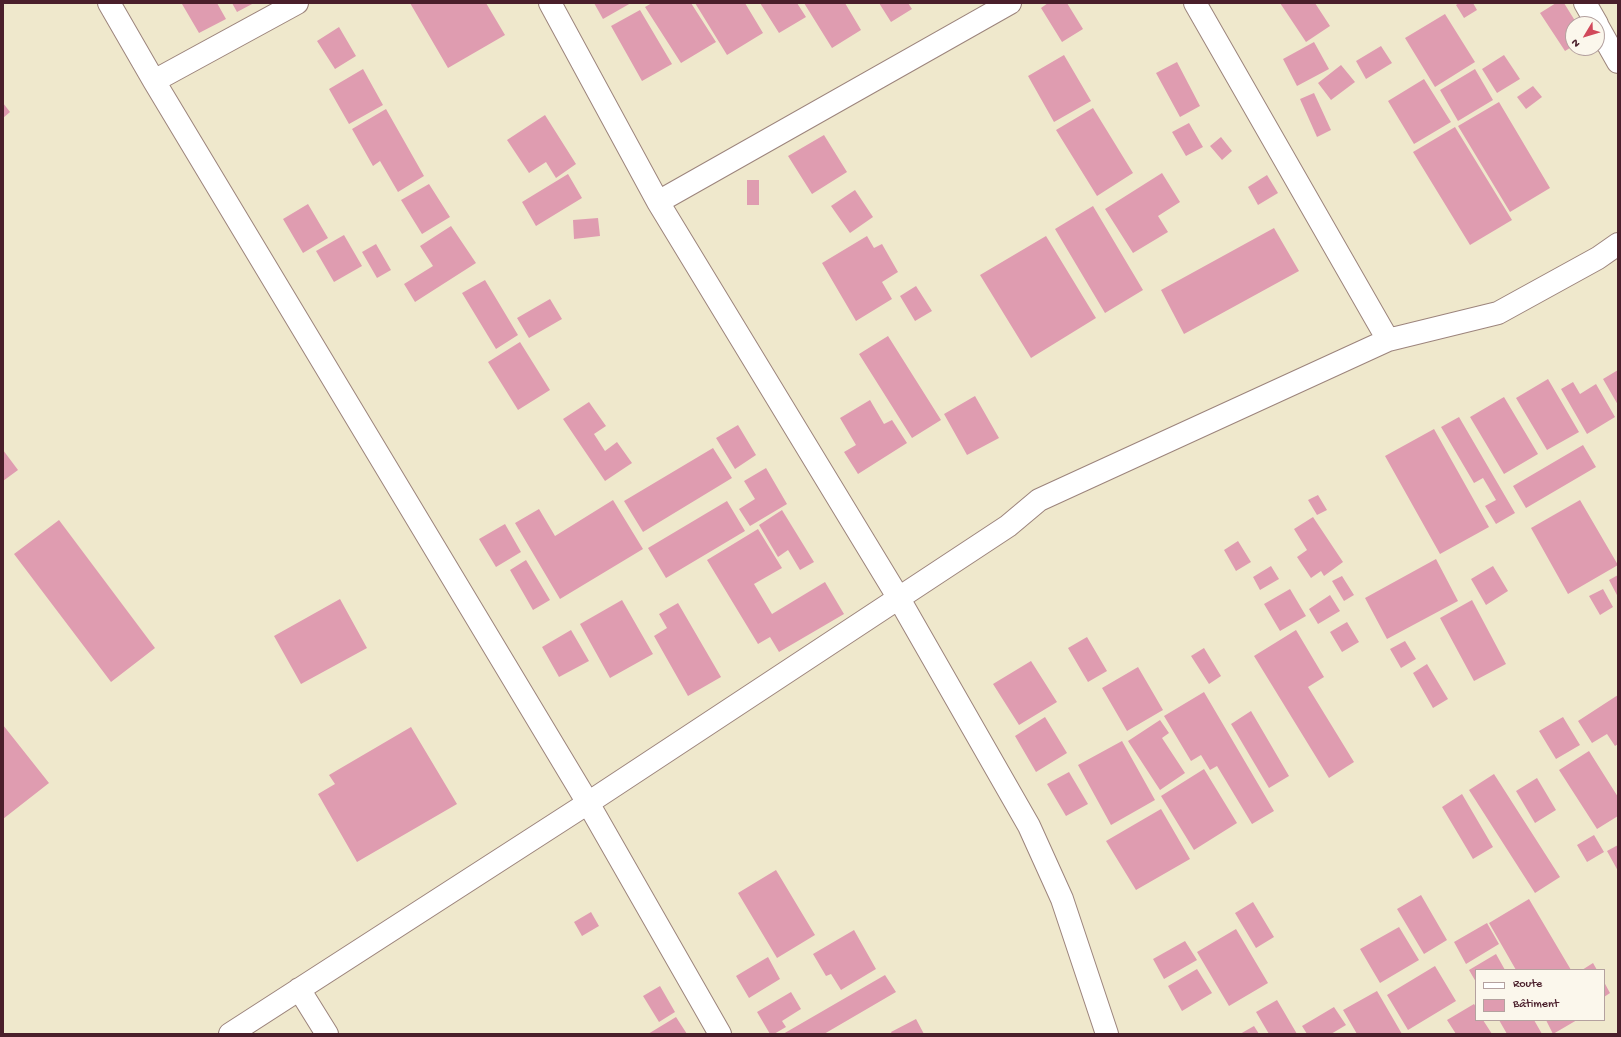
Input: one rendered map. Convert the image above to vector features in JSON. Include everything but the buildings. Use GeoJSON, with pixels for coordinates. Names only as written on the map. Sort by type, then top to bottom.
{"type":"FeatureCollection","features":[{"type":"Feature","properties":{"kind":"street"},"geometry":{"type":"LineString","coordinates":[[109,3],[154,82],[588,803],[720,1034]]}},
{"type":"Feature","properties":{"kind":"street"},"geometry":{"type":"LineString","coordinates":[[154,82],[297,3]]}},
{"type":"Feature","properties":{"kind":"street"},"geometry":{"type":"LineString","coordinates":[[550,3],[658,202],[898,597],[1029,826],[1062,899],[1107,1034]]}},
{"type":"Feature","properties":{"kind":"street"},"geometry":{"type":"LineString","coordinates":[[658,202],[1010,3]]}},
{"type":"Feature","properties":{"kind":"street"},"geometry":{"type":"LineString","coordinates":[[1196,3],[1388,340]]}},
{"type":"Feature","properties":{"kind":"street"},"geometry":{"type":"LineString","coordinates":[[1585,3],[1592,16]]}},
{"type":"Feature","properties":{"kind":"street"},"geometry":{"type":"LineString","coordinates":[[1605,38],[1618,62]]}},
{"type":"Feature","properties":{"kind":"street"},"geometry":{"type":"LineString","coordinates":[[230,1034],[588,803],[898,597],[1008,526],[1039,500],[1388,340],[1498,313],[1598,258],[1618,244]]}},
{"type":"Feature","properties":{"kind":"street"},"geometry":{"type":"LineString","coordinates":[[299,989],[327,1034]]}}]}
